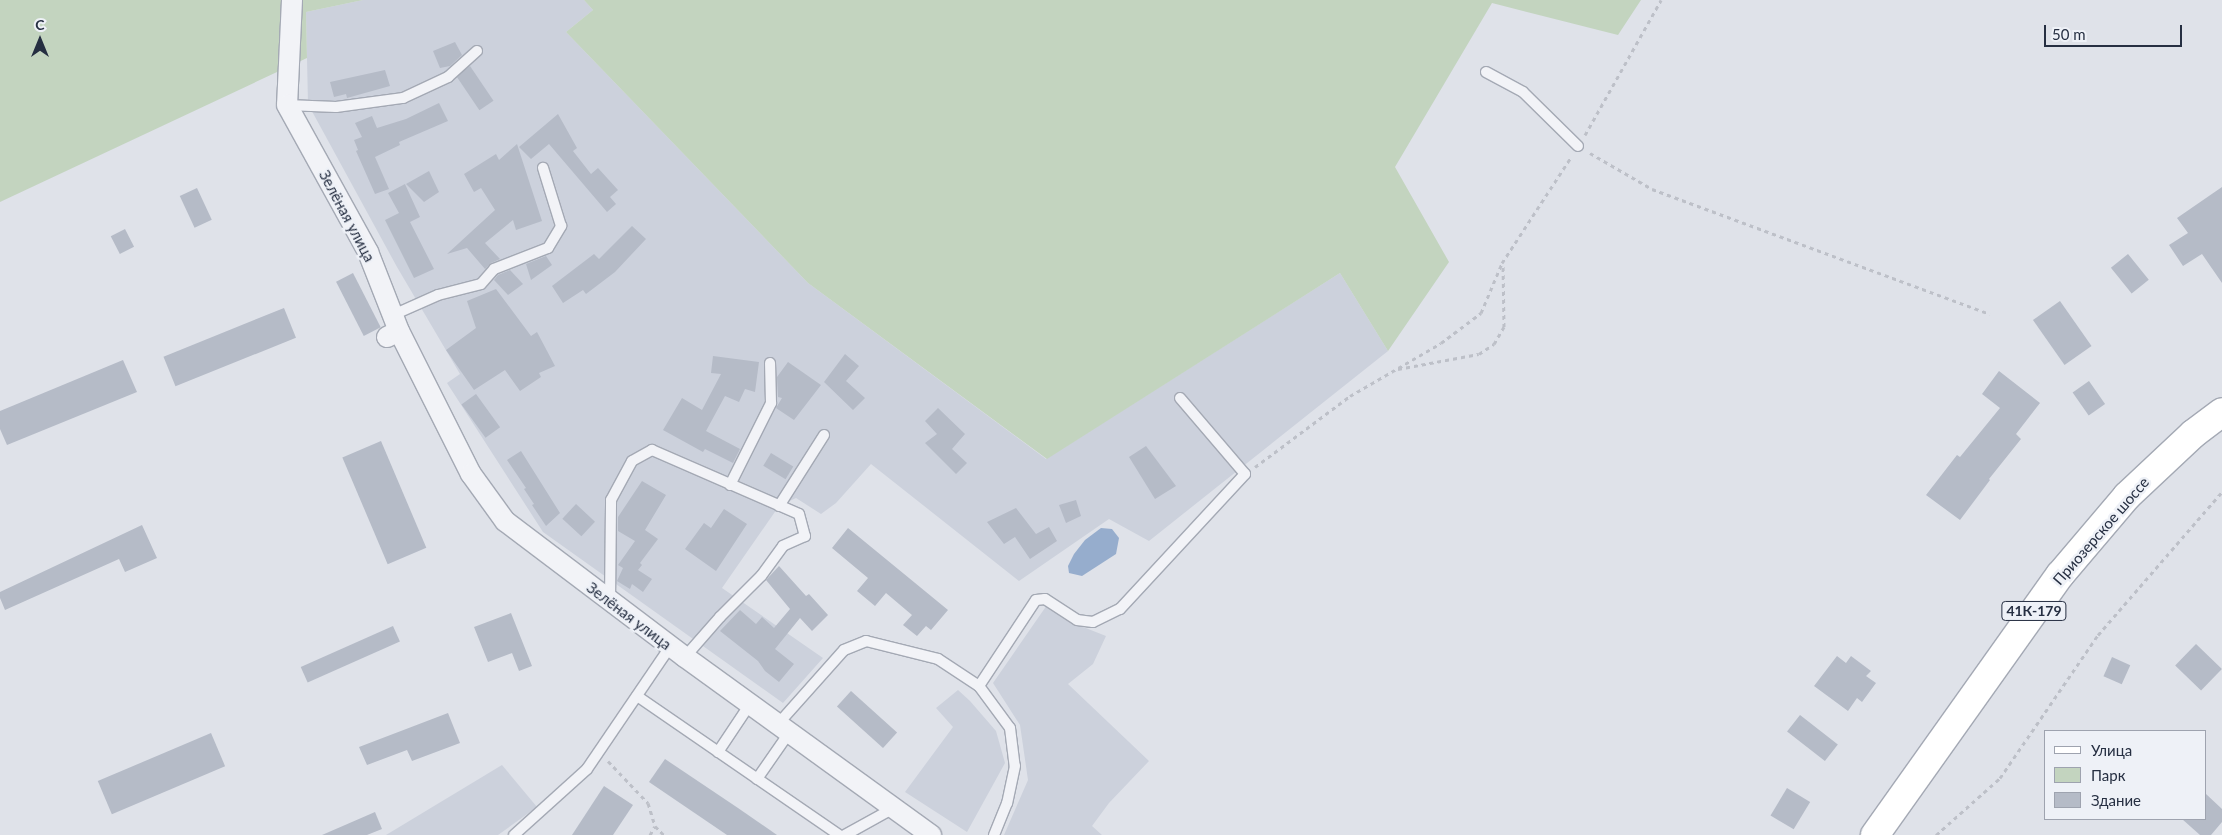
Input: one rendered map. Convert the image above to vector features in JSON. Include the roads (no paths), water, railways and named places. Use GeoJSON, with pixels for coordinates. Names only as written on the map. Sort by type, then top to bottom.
{"type":"FeatureCollection","features":[{"type":"Feature","properties":{"kind":"main road","name":"Приозерское шоссе"},"geometry":{"type":"LineString","coordinates":[[1875,835],[2060,575],[2127,496],[2193,434],[2222,412]]}},
{"type":"Feature","properties":{"kind":"street"},"geometry":{"type":"LineString","coordinates":[[287,106],[292,0]]}},
{"type":"Feature","properties":{"kind":"street","name":"Зелёная улица"},"geometry":{"type":"LineString","coordinates":[[287,106],[368,252],[393,328],[471,474],[505,521],[610,602],[931,835]]}},
{"type":"Feature","properties":{"kind":"lane"},"geometry":{"type":"LineString","coordinates":[[287,106],[336,107],[403,98],[448,77],[477,51]]}},
{"type":"Feature","properties":{"kind":"lane"},"geometry":{"type":"LineString","coordinates":[[1486,72],[1523,92],[1578,146]]}},
{"type":"Feature","properties":{"kind":"lane"},"geometry":{"type":"LineString","coordinates":[[393,328],[438,294],[481,284],[494,269],[548,248],[561,226],[543,168]]}},
{"type":"Feature","properties":{"kind":"lane"},"geometry":{"type":"LineString","coordinates":[[730,484],[771,403],[770,363]]}},
{"type":"Feature","properties":{"kind":"lane"},"geometry":{"type":"LineString","coordinates":[[978,686],[1036,600],[1045,599],[1077,620],[1092,622],[1120,609],[1245,474],[1180,398]]}},
{"type":"Feature","properties":{"kind":"lane"},"geometry":{"type":"LineString","coordinates":[[779,506],[824,435]]}},
{"type":"Feature","properties":{"kind":"lane"},"geometry":{"type":"LineString","coordinates":[[514,835],[587,769],[637,696],[678,652],[720,616],[761,576],[782,546],[805,536],[799,514],[652,450],[632,461],[611,500],[610,602]]}},
{"type":"Feature","properties":{"kind":"lane"},"geometry":{"type":"LineString","coordinates":[[757,779],[784,728],[844,650],[866,641],[938,659],[978,686],[1010,728],[1015,766],[1006,803],[994,835]]}},
{"type":"Feature","properties":{"kind":"lane"},"geometry":{"type":"LineString","coordinates":[[637,696],[839,835]]}},
{"type":"Feature","properties":{"kind":"lane"},"geometry":{"type":"LineString","coordinates":[[718,752],[750,704]]}},
{"type":"Feature","properties":{"kind":"lane"},"geometry":{"type":"LineString","coordinates":[[845,835],[894,808]]}},
{"type":"Feature","properties":{"kind":"water"},"geometry":{"type":"Polygon","coordinates":[[[1101,528],[1112,529],[1119,538],[1116,554],[1082,576],[1069,573],[1068,566],[1074,554],[1085,540],[1101,528]]]}}]}
